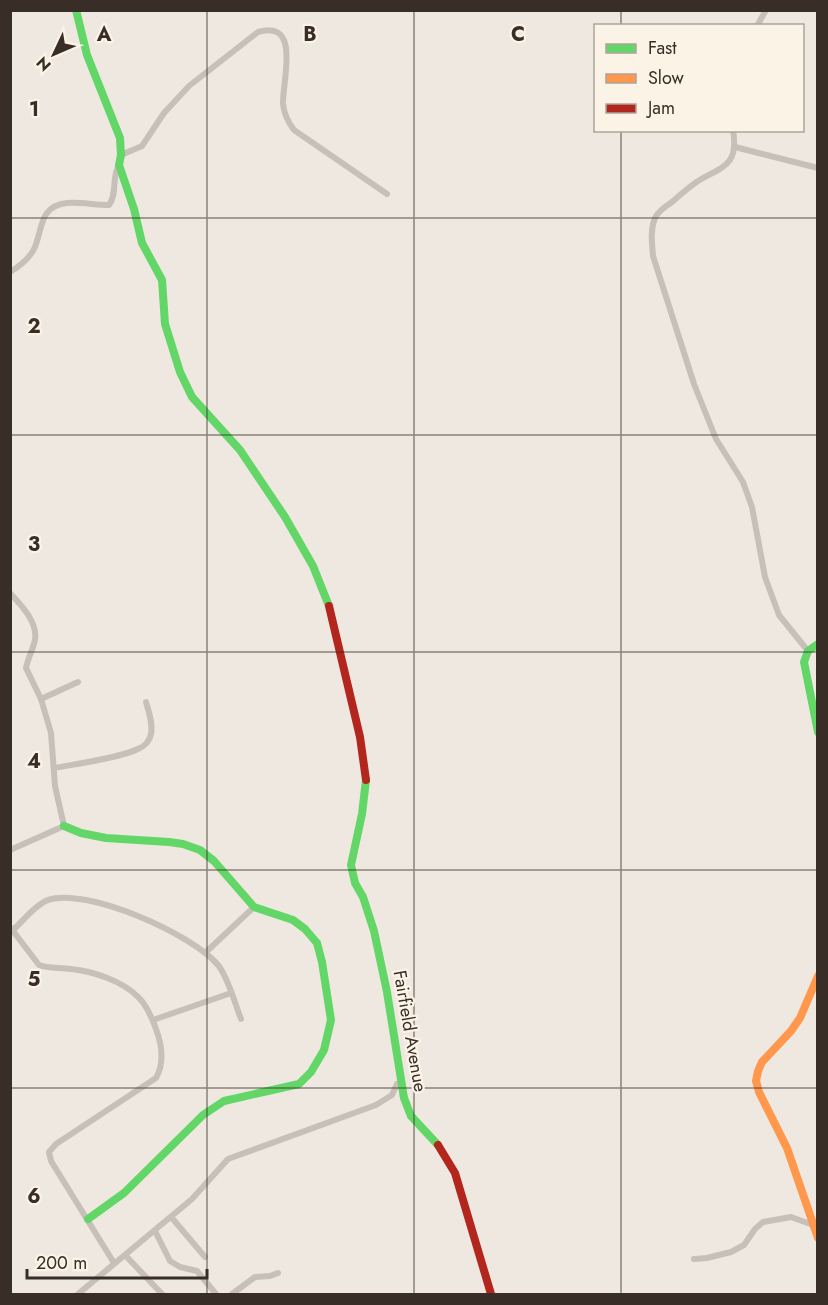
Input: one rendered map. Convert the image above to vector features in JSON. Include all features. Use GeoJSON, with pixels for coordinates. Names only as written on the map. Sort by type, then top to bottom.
{"type":"FeatureCollection","features":[{"type":"Feature","properties":{"kind":"street"},"geometry":{"type":"LineString","coordinates":[[10,272],[29,258],[35,247],[40,226],[50,211],[67,203],[109,205],[115,197],[115,172],[121,155],[120,138],[87,55],[76,10]]}},
{"type":"Feature","properties":{"kind":"street"},"geometry":{"type":"LineString","coordinates":[[759,24],[766,10]]}},
{"type":"Feature","properties":{"kind":"street"},"geometry":{"type":"LineString","coordinates":[[121,155],[142,146],[164,113],[189,86],[258,32],[271,30],[280,35],[286,44],[283,101],[288,121],[294,130],[387,194]]}},
{"type":"Feature","properties":{"kind":"street"},"geometry":{"type":"LineString","coordinates":[[733,132],[734,157],[726,165],[697,182],[661,210],[656,217],[652,234],[653,256],[694,384],[716,439],[743,482],[752,507],[765,577],[779,615],[808,651]]}},
{"type":"Feature","properties":{"kind":"street"},"geometry":{"type":"LineString","coordinates":[[735,147],[818,168]]}},
{"type":"Feature","properties":{"kind":"street","name":"Fairfield Avenue"},"geometry":{"type":"LineString","coordinates":[[119,165],[134,209],[142,243],[162,280],[165,324],[180,372],[192,397],[240,450],[285,517],[313,566],[332,614],[360,737],[366,778],[362,814],[351,865],[355,882],[363,897],[374,931],[387,992],[401,1083],[411,1116],[437,1144],[455,1173],[491,1294]]}},
{"type":"Feature","properties":{"kind":"street"},"geometry":{"type":"LineString","coordinates":[[10,593],[25,610],[35,628],[36,638],[26,668],[41,699],[51,734],[55,786],[64,826]]}},
{"type":"Feature","properties":{"kind":"street"},"geometry":{"type":"LineString","coordinates":[[818,644],[808,651],[805,668],[818,732]]}},
{"type":"Feature","properties":{"kind":"street"},"geometry":{"type":"LineString","coordinates":[[41,699],[78,682]]}},
{"type":"Feature","properties":{"kind":"street"},"geometry":{"type":"LineString","coordinates":[[54,768],[128,753],[141,748],[148,742],[151,735],[152,724],[146,702]]}},
{"type":"Feature","properties":{"kind":"street"},"geometry":{"type":"LineString","coordinates":[[10,850],[64,826],[81,833],[106,838],[169,842],[200,850],[214,861],[254,907],[293,920],[305,929],[316,943],[322,962],[331,1020],[324,1050],[312,1072],[299,1084],[224,1101],[213,1107],[136,1182],[88,1219]]}},
{"type":"Feature","properties":{"kind":"street"},"geometry":{"type":"LineString","coordinates":[[114,1263],[51,1161],[49,1152],[56,1144],[156,1078],[160,1070],[162,1049],[153,1020],[139,997],[101,976],[72,969],[39,965],[12,928],[48,900],[77,899],[131,912],[158,923],[205,953],[219,966],[241,1019]]}},
{"type":"Feature","properties":{"kind":"street"},"geometry":{"type":"LineString","coordinates":[[205,953],[254,907]]}},
{"type":"Feature","properties":{"kind":"street"},"geometry":{"type":"LineString","coordinates":[[818,976],[796,1025],[764,1058],[756,1075],[756,1085],[784,1141],[818,1238]]}},
{"type":"Feature","properties":{"kind":"street"},"geometry":{"type":"LineString","coordinates":[[153,1020],[231,993]]}},
{"type":"Feature","properties":{"kind":"street"},"geometry":{"type":"LineString","coordinates":[[78,1294],[172,1218],[228,1159],[376,1105],[392,1095],[397,1084],[401,1083]]}},
{"type":"Feature","properties":{"kind":"street"},"geometry":{"type":"LineString","coordinates":[[694,1259],[723,1254],[744,1245],[763,1222],[790,1217],[813,1225]]}},
{"type":"Feature","properties":{"kind":"street"},"geometry":{"type":"LineString","coordinates":[[172,1218],[206,1257]]}},
{"type":"Feature","properties":{"kind":"street"},"geometry":{"type":"LineString","coordinates":[[155,1231],[170,1261],[176,1266],[197,1271],[216,1294]]}},
{"type":"Feature","properties":{"kind":"street"},"geometry":{"type":"LineString","coordinates":[[125,1255],[162,1294]]}},
{"type":"Feature","properties":{"kind":"street"},"geometry":{"type":"LineString","coordinates":[[231,1294],[255,1277],[278,1273]]}},
{"type":"Feature","properties":{"kind":"traffic: fast"},"geometry":{"type":"LineString","coordinates":[[76,10],[87,55],[120,138],[119,165],[134,209],[142,243],[162,280],[165,324],[180,372],[192,397],[240,450],[285,517],[313,566],[329,606]]}},
{"type":"Feature","properties":{"kind":"traffic: fast"},"geometry":{"type":"LineString","coordinates":[[818,644],[808,651],[804,662],[818,732]]}},
{"type":"Feature","properties":{"kind":"traffic: fast"},"geometry":{"type":"LineString","coordinates":[[366,780],[362,814],[351,865],[355,883],[363,897],[374,931],[387,992],[404,1098],[411,1116],[438,1145]]}},
{"type":"Feature","properties":{"kind":"traffic: fast"},"geometry":{"type":"LineString","coordinates":[[64,826],[81,833],[106,838],[169,842],[200,850],[214,861],[254,907],[293,920],[305,929],[317,943],[331,1020],[324,1050],[311,1072],[299,1084],[224,1101],[203,1115],[124,1193],[88,1219]]}},
{"type":"Feature","properties":{"kind":"traffic: slow"},"geometry":{"type":"LineString","coordinates":[[818,976],[800,1018],[762,1062],[756,1081],[759,1092],[787,1148],[818,1238]]}},
{"type":"Feature","properties":{"kind":"traffic: jam"},"geometry":{"type":"LineString","coordinates":[[329,606],[360,737],[366,780]]}},
{"type":"Feature","properties":{"kind":"traffic: jam"},"geometry":{"type":"LineString","coordinates":[[438,1145],[455,1173],[491,1294]]}}]}
